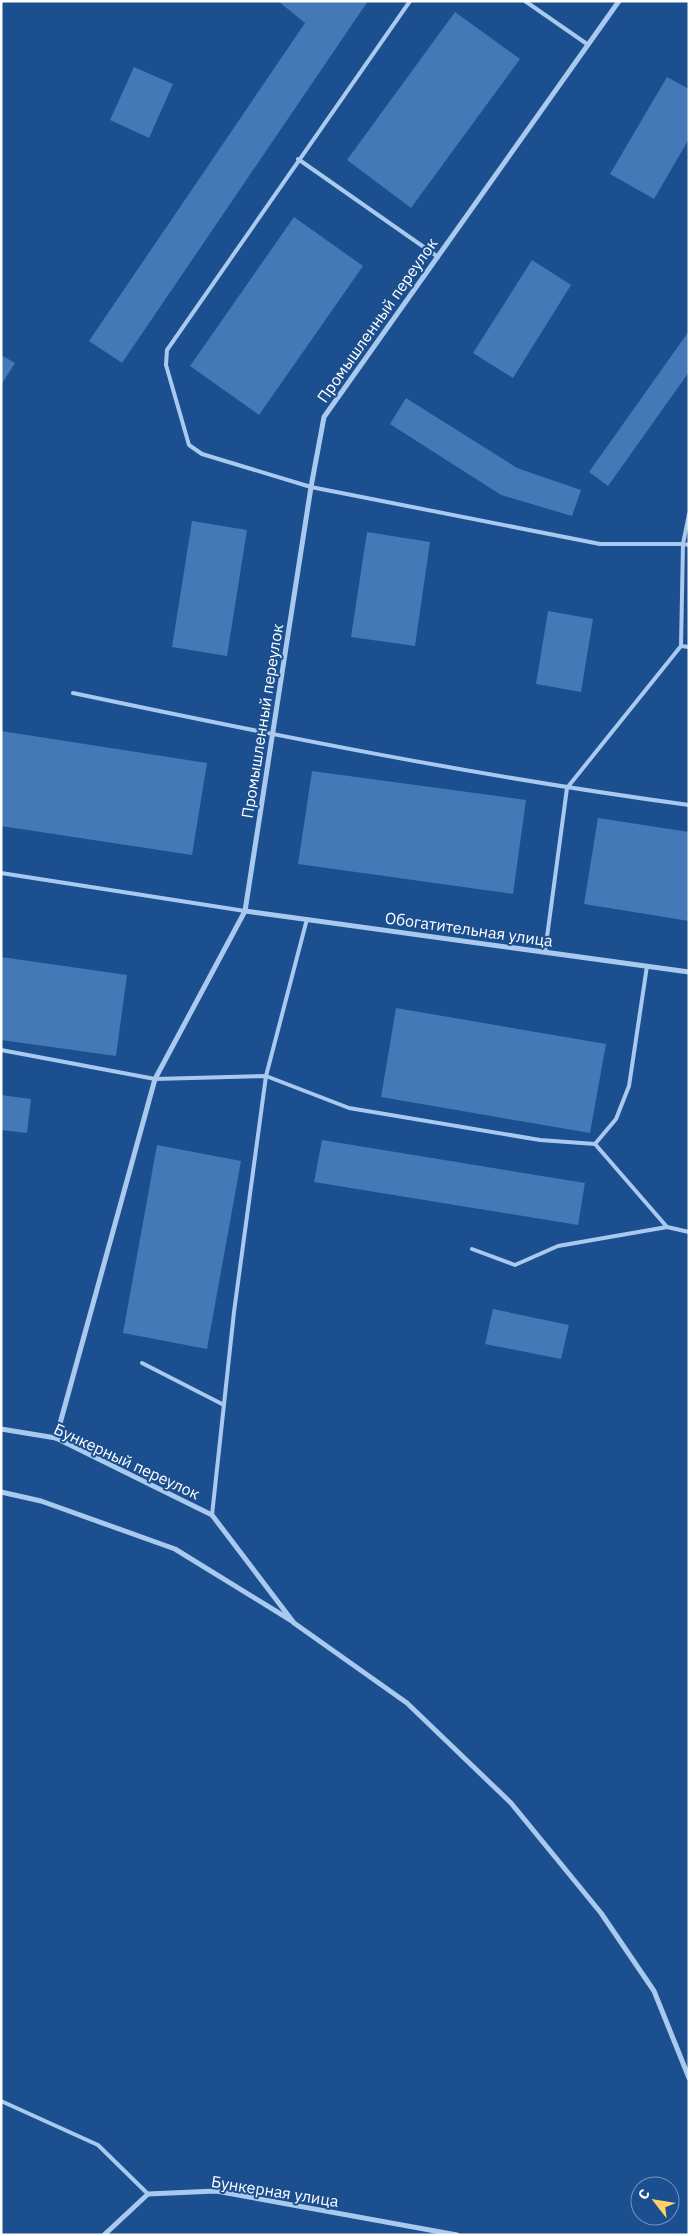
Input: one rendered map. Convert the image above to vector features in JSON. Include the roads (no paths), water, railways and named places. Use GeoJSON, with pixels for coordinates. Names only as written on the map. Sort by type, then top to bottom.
{"type":"FeatureCollection","features":[{"type":"Feature","properties":{"kind":"street","name":"Промышленный переулок"},"geometry":{"type":"LineString","coordinates":[[56,1438],[155,1079],[245,911],[311,487],[324,417],[619,1]]}},
{"type":"Feature","properties":{"kind":"street","name":"Обогатительная улица"},"geometry":{"type":"LineString","coordinates":[[245,911],[689,972]]}},
{"type":"Feature","properties":{"kind":"street","name":"Бункерный переулок"},"geometry":{"type":"LineString","coordinates":[[1,1429],[56,1438],[212,1515]]}},
{"type":"Feature","properties":{"kind":"street"},"geometry":{"type":"LineString","coordinates":[[1,1492],[41,1501],[175,1549],[294,1623],[407,1703],[511,1803],[601,1913],[654,1991],[689,2078]]}},
{"type":"Feature","properties":{"kind":"street"},"geometry":{"type":"LineString","coordinates":[[212,1515],[294,1623]]}},
{"type":"Feature","properties":{"kind":"street","name":"Бункерная улица"},"geometry":{"type":"LineString","coordinates":[[148,2194],[216,2191],[457,2235]]}},
{"type":"Feature","properties":{"kind":"street"},"geometry":{"type":"LineString","coordinates":[[104,2235],[148,2194]]}},
{"type":"Feature","properties":{"kind":"lane"},"geometry":{"type":"LineString","coordinates":[[410,1],[298,159],[167,350],[166,365],[189,445],[202,454],[311,487],[600,544],[689,545]]}},
{"type":"Feature","properties":{"kind":"lane"},"geometry":{"type":"LineString","coordinates":[[525,1],[587,44]]}},
{"type":"Feature","properties":{"kind":"lane"},"geometry":{"type":"LineString","coordinates":[[298,159],[438,256]]}},
{"type":"Feature","properties":{"kind":"lane"},"geometry":{"type":"LineString","coordinates":[[545,952],[567,788],[681,646],[683,544],[689,514]]}},
{"type":"Feature","properties":{"kind":"lane"},"geometry":{"type":"LineString","coordinates":[[681,646],[689,646]]}},
{"type":"Feature","properties":{"kind":"lane"},"geometry":{"type":"LineString","coordinates":[[73,693],[273,735],[567,788],[689,805]]}},
{"type":"Feature","properties":{"kind":"lane"},"geometry":{"type":"LineString","coordinates":[[1,873],[245,911]]}},
{"type":"Feature","properties":{"kind":"lane"},"geometry":{"type":"LineString","coordinates":[[212,1515],[234,1312],[266,1076],[307,919]]}},
{"type":"Feature","properties":{"kind":"lane"},"geometry":{"type":"LineString","coordinates":[[595,1144],[616,1119],[629,1086],[648,966]]}},
{"type":"Feature","properties":{"kind":"lane"},"geometry":{"type":"LineString","coordinates":[[1,1050],[155,1079],[266,1076],[348,1108],[540,1140],[595,1144],[667,1227]]}},
{"type":"Feature","properties":{"kind":"lane"},"geometry":{"type":"LineString","coordinates":[[472,1249],[515,1265],[558,1246],[667,1227],[689,1232]]}},
{"type":"Feature","properties":{"kind":"lane"},"geometry":{"type":"LineString","coordinates":[[142,1363],[224,1404]]}},
{"type":"Feature","properties":{"kind":"lane"},"geometry":{"type":"LineString","coordinates":[[1,2101],[98,2145],[148,2194]]}}]}
